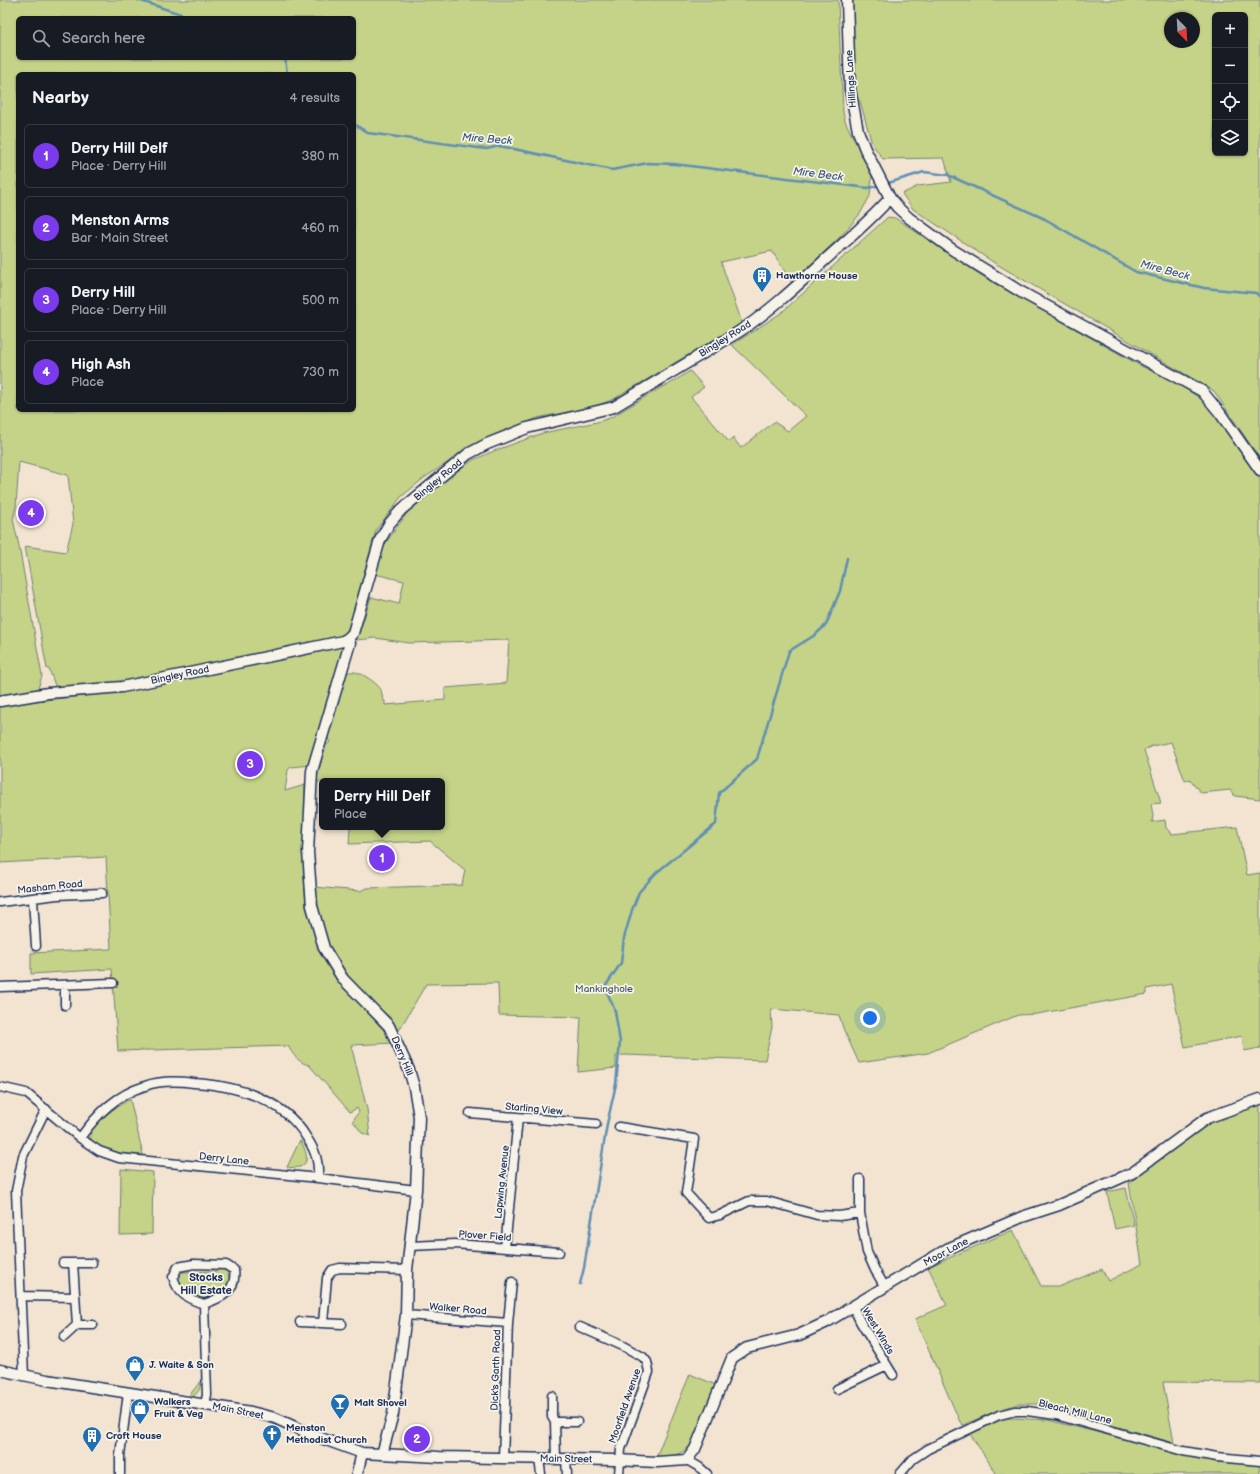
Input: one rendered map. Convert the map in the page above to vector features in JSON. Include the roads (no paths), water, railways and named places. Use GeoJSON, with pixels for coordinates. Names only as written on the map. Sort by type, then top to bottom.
{"type":"FeatureCollection","features":[{"type":"Feature","properties":{"kind":"street","name":"Hillings Lane"},"geometry":{"type":"LineString","coordinates":[[847,0],[850,89],[858,131],[865,149],[890,198],[897,207],[909,218],[952,250],[1021,292],[1202,392],[1220,413],[1260,470]]}},
{"type":"Feature","properties":{"kind":"street","name":"Bingley Road"},"geometry":{"type":"LineString","coordinates":[[0,700],[48,693],[122,686],[343,641],[353,632],[380,540],[389,524],[401,510],[468,454],[487,444],[526,428],[614,407],[730,337],[753,323],[800,283],[877,213],[890,198]]}},
{"type":"Feature","properties":{"kind":"street","name":"Derry Hill"},"geometry":{"type":"LineString","coordinates":[[348,638],[350,643],[312,771],[308,852],[312,906],[324,948],[343,979],[389,1026],[409,1070],[414,1087],[419,1117],[416,1190],[407,1270],[406,1315],[392,1414],[382,1454]]}},
{"type":"Feature","properties":{"kind":"street","name":"Masham Road"},"geometry":{"type":"LineString","coordinates":[[0,902],[58,895],[102,893]]}},
{"type":"Feature","properties":{"kind":"street"},"geometry":{"type":"LineString","coordinates":[[32,899],[36,946]]}},
{"type":"Feature","properties":{"kind":"street"},"geometry":{"type":"LineString","coordinates":[[0,988],[113,983]]}},
{"type":"Feature","properties":{"kind":"street"},"geometry":{"type":"LineString","coordinates":[[64,985],[65,1005]]}},
{"type":"Feature","properties":{"kind":"street"},"geometry":{"type":"LineString","coordinates":[[80,1138],[102,1111],[115,1100],[131,1091],[147,1085],[164,1082],[205,1084],[244,1092],[276,1106],[302,1129],[311,1144],[319,1166],[318,1178]]}},
{"type":"Feature","properties":{"kind":"street","name":"Derry Lane"},"geometry":{"type":"LineString","coordinates":[[0,1087],[26,1093],[80,1138],[99,1151],[120,1158],[318,1178],[416,1190]]}},
{"type":"Feature","properties":{"kind":"street","name":"Moor Lane"},"geometry":{"type":"LineString","coordinates":[[687,1460],[695,1449],[732,1358],[748,1348],[799,1335],[827,1322],[947,1249],[1022,1217],[1059,1205],[1132,1173],[1207,1118],[1260,1099]]}},
{"type":"Feature","properties":{"kind":"street"},"geometry":{"type":"LineString","coordinates":[[24,1376],[16,1191],[23,1156],[46,1109]]}},
{"type":"Feature","properties":{"kind":"street","name":"Starling View"},"geometry":{"type":"LineString","coordinates":[[470,1112],[518,1118],[596,1124]]}},
{"type":"Feature","properties":{"kind":"street","name":"Lapwing Avenue"},"geometry":{"type":"LineString","coordinates":[[505,1248],[518,1118]]}},
{"type":"Feature","properties":{"kind":"street"},"geometry":{"type":"LineString","coordinates":[[619,1127],[694,1139],[686,1193],[709,1218],[720,1215],[749,1201],[767,1201],[817,1215],[839,1216],[860,1213]]}},
{"type":"Feature","properties":{"kind":"street"},"geometry":{"type":"LineString","coordinates":[[860,1179],[860,1213],[866,1252],[885,1287]]}},
{"type":"Feature","properties":{"kind":"street","name":"Plover Field"},"geometry":{"type":"LineString","coordinates":[[409,1246],[455,1244],[559,1252]]}},
{"type":"Feature","properties":{"kind":"street"},"geometry":{"type":"LineString","coordinates":[[63,1263],[92,1263]]}},
{"type":"Feature","properties":{"kind":"street"},"geometry":{"type":"LineString","coordinates":[[73,1263],[77,1325]]}},
{"type":"Feature","properties":{"kind":"street"},"geometry":{"type":"LineString","coordinates":[[194,1264],[220,1264],[226,1265],[234,1270],[235,1277],[232,1287],[220,1298],[204,1304],[192,1300],[183,1294],[176,1286],[173,1277],[178,1267],[194,1264]]}},
{"type":"Feature","properties":{"kind":"street"},"geometry":{"type":"LineString","coordinates":[[323,1323],[327,1278],[332,1270],[340,1268],[407,1270]]}},
{"type":"Feature","properties":{"kind":"street","name":"Dick's Garth Road"},"geometry":{"type":"LineString","coordinates":[[503,1458],[508,1323],[512,1282]]}},
{"type":"Feature","properties":{"kind":"street"},"geometry":{"type":"LineString","coordinates":[[21,1296],[75,1297]]}},
{"type":"Feature","properties":{"kind":"street"},"geometry":{"type":"LineString","coordinates":[[204,1304],[207,1395],[205,1404]]}},
{"type":"Feature","properties":{"kind":"street","name":"West Winds"},"geometry":{"type":"LineString","coordinates":[[853,1307],[861,1323],[893,1374]]}},
{"type":"Feature","properties":{"kind":"street","name":"Walker Road"},"geometry":{"type":"LineString","coordinates":[[406,1315],[508,1323]]}},
{"type":"Feature","properties":{"kind":"street"},"geometry":{"type":"LineString","coordinates":[[300,1322],[342,1324]]}},
{"type":"Feature","properties":{"kind":"street"},"geometry":{"type":"LineString","coordinates":[[64,1337],[77,1325],[93,1325]]}},
{"type":"Feature","properties":{"kind":"street","name":"Moorfield Avenue"},"geometry":{"type":"LineString","coordinates":[[580,1327],[623,1346],[643,1357],[649,1368],[649,1372],[621,1449],[619,1474]]}},
{"type":"Feature","properties":{"kind":"street","name":"West Winds"},"geometry":{"type":"LineString","coordinates":[[837,1389],[887,1365]]}},
{"type":"Feature","properties":{"kind":"street","name":"Main Street"},"geometry":{"type":"LineString","coordinates":[[0,1370],[24,1376],[205,1404],[275,1418],[315,1436],[362,1453],[657,1462],[687,1460]]}},
{"type":"Feature","properties":{"kind":"street"},"geometry":{"type":"LineString","coordinates":[[120,1474],[120,1455],[128,1393]]}},
{"type":"Feature","properties":{"kind":"street"},"geometry":{"type":"LineString","coordinates":[[552,1396],[552,1417],[555,1422],[561,1459],[567,1474]]}},
{"type":"Feature","properties":{"kind":"street","name":"Bleach Mill Lane"},"geometry":{"type":"LineString","coordinates":[[900,1474],[913,1459],[928,1449],[999,1415],[1027,1410],[1056,1415],[1184,1451],[1217,1457],[1260,1461]]}},
{"type":"Feature","properties":{"kind":"street"},"geometry":{"type":"LineString","coordinates":[[555,1422],[576,1422]]}},
{"type":"Feature","properties":{"kind":"street"},"geometry":{"type":"LineString","coordinates":[[357,1474],[362,1453]]}},
{"type":"Feature","properties":{"kind":"street"},"geometry":{"type":"LineString","coordinates":[[539,1459],[541,1474]]}},
{"type":"Feature","properties":{"kind":"street"},"geometry":{"type":"LineString","coordinates":[[687,1460],[707,1474]]}},
{"type":"Feature","properties":{"kind":"waterway","name":"Mire Beck"},"geometry":{"type":"LineString","coordinates":[[138,0],[187,16]]}},
{"type":"Feature","properties":{"kind":"waterway","name":"Mire Beck"},"geometry":{"type":"LineString","coordinates":[[285,60],[287,72]]}},
{"type":"Feature","properties":{"kind":"waterway","name":"Mire Beck"},"geometry":{"type":"LineString","coordinates":[[356,125],[368,133],[486,149],[500,146],[612,170],[648,163],[674,164],[868,188],[881,185]]}},
{"type":"Feature","properties":{"kind":"waterway","name":"Mire Beck"},"geometry":{"type":"LineString","coordinates":[[885,184],[924,172],[948,175],[1045,219],[1136,272],[1204,288],[1256,293],[1260,297]]}},
{"type":"Feature","properties":{"kind":"waterway"},"geometry":{"type":"LineString","coordinates":[[580,1284],[584,1268],[607,1124],[616,1084],[620,1042],[615,1011],[605,987],[621,963],[624,938],[632,910],[639,892],[656,873],[716,824],[719,793],[757,759],[789,651],[815,635],[826,625],[840,591],[847,558]]}},
{"type":"Feature","properties":{"kind":"place","name":"Hawthorne House"},"geometry":{"type":"Point","coordinates":[762,293]}},
{"type":"Feature","properties":{"kind":"place","name":"High Ash"},"geometry":{"type":"Point","coordinates":[31,513]}},
{"type":"Feature","properties":{"kind":"place","name":"Derry Hill"},"geometry":{"type":"Point","coordinates":[250,764]}},
{"type":"Feature","properties":{"kind":"place","name":"Derry Hill Delf"},"geometry":{"type":"Point","coordinates":[382,858]}},
{"type":"Feature","properties":{"kind":"place","name":"J. Waite & Son"},"geometry":{"type":"Point","coordinates":[135,1382]}},
{"type":"Feature","properties":{"kind":"place","name":"Malt Shovel"},"geometry":{"type":"Point","coordinates":[340,1420]}},
{"type":"Feature","properties":{"kind":"place","name":"Walkers Fruit & Veg"},"geometry":{"type":"Point","coordinates":[140,1425]}},
{"type":"Feature","properties":{"kind":"place","name":"Menston Arms"},"geometry":{"type":"Point","coordinates":[417,1439]}},
{"type":"Feature","properties":{"kind":"place","name":"Menston Methodist Church"},"geometry":{"type":"Point","coordinates":[272,1451]}},
{"type":"Feature","properties":{"kind":"place","name":"Croft House"},"geometry":{"type":"Point","coordinates":[92,1453]}},
{"type":"Feature","properties":{"kind":"district","name":"Stocks Hill Estate"},"geometry":{"type":"Point","coordinates":[206,1283]}},
{"type":"Feature","properties":{"kind":"park label","name":"Mankinghole"},"geometry":{"type":"Point","coordinates":[604,989]}}]}
